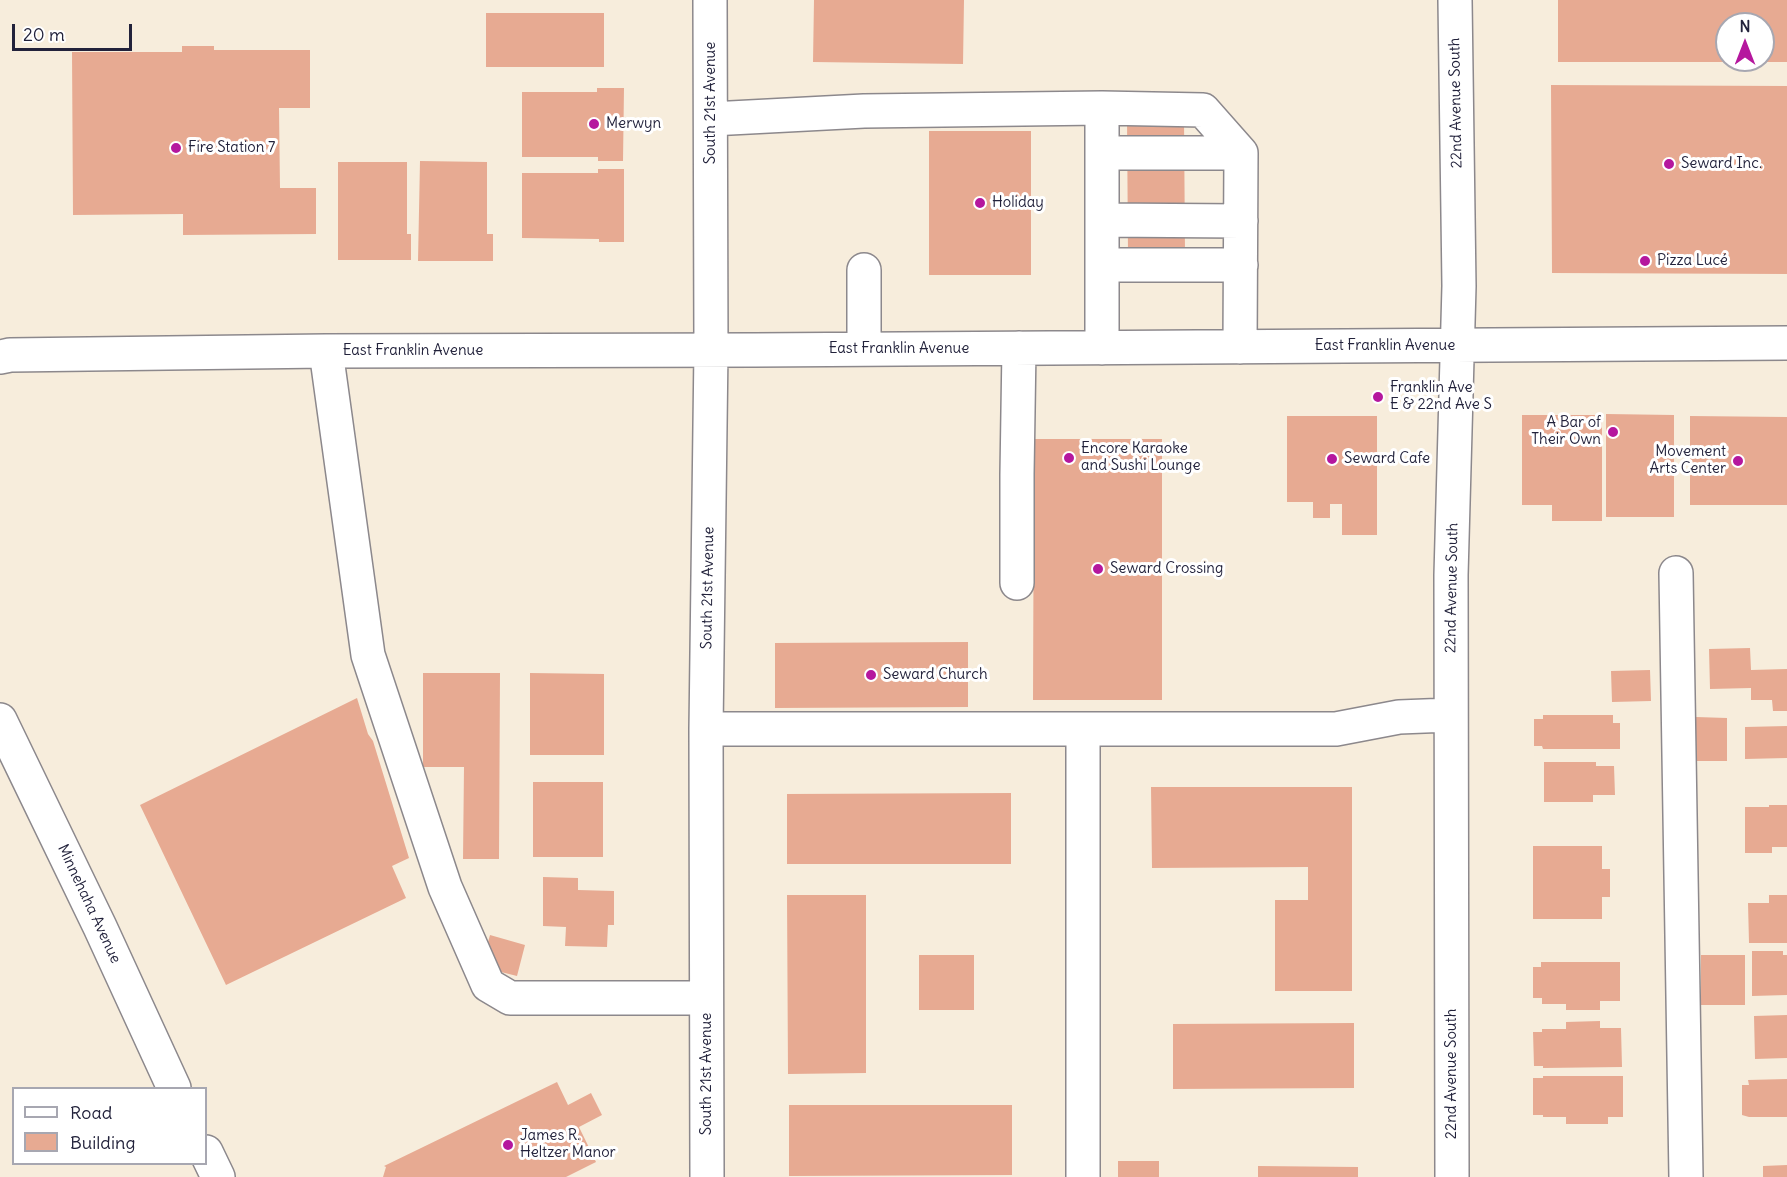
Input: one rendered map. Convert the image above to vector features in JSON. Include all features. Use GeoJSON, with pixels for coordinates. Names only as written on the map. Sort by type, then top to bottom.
{"type":"FeatureCollection","features":[{"type":"Feature","properties":{"kind":"street","name":"South 21st Avenue"},"geometry":{"type":"LineString","coordinates":[[707,1177],[706,729],[711,350],[711,0]]}},
{"type":"Feature","properties":{"kind":"street","name":"22nd Avenue South"},"geometry":{"type":"LineString","coordinates":[[1452,1177],[1451,575],[1459,286],[1455,0]]}},
{"type":"Feature","properties":{"kind":"street"},"geometry":{"type":"LineString","coordinates":[[1102,108],[1102,348]]}},
{"type":"Feature","properties":{"kind":"street"},"geometry":{"type":"LineString","coordinates":[[711,119],[864,111],[1102,108],[1203,110],[1241,153],[1240,347]]}},
{"type":"Feature","properties":{"kind":"street"},"geometry":{"type":"LineString","coordinates":[[1103,153],[1241,153]]}},
{"type":"Feature","properties":{"kind":"street"},"geometry":{"type":"LineString","coordinates":[[1102,220],[1241,220]]}},
{"type":"Feature","properties":{"kind":"street"},"geometry":{"type":"LineString","coordinates":[[1102,265],[1241,265]]}},
{"type":"Feature","properties":{"kind":"street"},"geometry":{"type":"LineString","coordinates":[[864,270],[864,349]]}},
{"type":"Feature","properties":{"kind":"street","name":"East Franklin Avenue"},"geometry":{"type":"LineString","coordinates":[[4,355],[326,351],[1787,343]]}},
{"type":"Feature","properties":{"kind":"street"},"geometry":{"type":"LineString","coordinates":[[1017,583],[1019,348]]}},
{"type":"Feature","properties":{"kind":"street"},"geometry":{"type":"LineString","coordinates":[[326,351],[368,655],[445,887],[488,984],[510,999],[706,999]]}},
{"type":"Feature","properties":{"kind":"street"},"geometry":{"type":"LineString","coordinates":[[1676,573],[1686,1177]]}},
{"type":"Feature","properties":{"kind":"street"},"geometry":{"type":"LineString","coordinates":[[706,729],[1336,729],[1399,717],[1450,716]]}},
{"type":"Feature","properties":{"kind":"street","name":"Minnehaha Avenue"},"geometry":{"type":"LineString","coordinates":[[0,720],[100,927],[173,1087]]}},
{"type":"Feature","properties":{"kind":"street"},"geometry":{"type":"LineString","coordinates":[[1083,729],[1083,1177]]}},
{"type":"Feature","properties":{"kind":"street"},"geometry":{"type":"LineString","coordinates":[[207,1154],[218,1177]]}},
{"type":"Feature","properties":{"kind":"building"},"geometry":{"type":"Polygon","coordinates":[[[814,0],[964,0],[963,64],[813,62],[814,0]]]}},
{"type":"Feature","properties":{"kind":"building"},"geometry":{"type":"Polygon","coordinates":[[[1558,0],[1787,0],[1787,62],[1775,62],[1775,12],[1715,12],[1715,62],[1558,62],[1558,0]]]}},
{"type":"Feature","properties":{"kind":"building"},"geometry":{"type":"Polygon","coordinates":[[[486,13],[604,13],[604,67],[486,67],[486,13]]]}},
{"type":"Feature","properties":{"kind":"building","name":"Fire Station 7"},"geometry":{"type":"Polygon","coordinates":[[[182,46],[214,46],[214,50],[310,50],[310,108],[279,108],[280,188],[316,188],[316,234],[183,235],[183,214],[73,215],[72,52],[182,52],[182,46]]]}},
{"type":"Feature","properties":{"kind":"building","name":"Seward Inc."},"geometry":{"type":"Polygon","coordinates":[[[1551,85],[1787,86],[1787,274],[1552,273],[1551,85]]]}},
{"type":"Feature","properties":{"kind":"building"},"geometry":{"type":"Polygon","coordinates":[[[597,88],[624,88],[623,161],[598,161],[598,157],[522,157],[522,92],[597,92],[597,88]]]}},
{"type":"Feature","properties":{"kind":"building"},"geometry":{"type":"Polygon","coordinates":[[[1127,117],[1184,117],[1185,254],[1128,254],[1127,117]]]}},
{"type":"Feature","properties":{"kind":"building","name":"Holiday"},"geometry":{"type":"Polygon","coordinates":[[[929,131],[1031,131],[1031,275],[929,275],[929,131]]]}},
{"type":"Feature","properties":{"kind":"building"},"geometry":{"type":"Polygon","coordinates":[[[420,161],[487,162],[487,234],[493,234],[493,261],[418,261],[420,161]]]}},
{"type":"Feature","properties":{"kind":"building"},"geometry":{"type":"Polygon","coordinates":[[[338,162],[407,162],[407,234],[411,234],[411,260],[338,260],[338,162]]]}},
{"type":"Feature","properties":{"kind":"building"},"geometry":{"type":"Polygon","coordinates":[[[598,169],[624,169],[624,242],[599,242],[599,239],[522,238],[522,173],[598,173],[598,169]]]}},
{"type":"Feature","properties":{"kind":"building"},"geometry":{"type":"Polygon","coordinates":[[[1606,414],[1674,415],[1674,517],[1606,517],[1606,414]]]}},
{"type":"Feature","properties":{"kind":"building"},"geometry":{"type":"Polygon","coordinates":[[[1522,415],[1602,415],[1602,521],[1552,521],[1552,505],[1522,505],[1522,415]]]}},
{"type":"Feature","properties":{"kind":"building","name":"Seward Cafe"},"geometry":{"type":"Polygon","coordinates":[[[1287,416],[1377,416],[1377,535],[1342,535],[1342,504],[1330,504],[1330,518],[1313,518],[1313,502],[1287,502],[1287,416]]]}},
{"type":"Feature","properties":{"kind":"building","name":"Movement Arts Center"},"geometry":{"type":"Polygon","coordinates":[[[1690,416],[1787,417],[1787,505],[1690,505],[1690,416]]]}},
{"type":"Feature","properties":{"kind":"building","name":"Seward Crossing"},"geometry":{"type":"Polygon","coordinates":[[[1034,439],[1162,439],[1162,700],[1033,700],[1034,439]]]}},
{"type":"Feature","properties":{"kind":"building","name":"Seward Church"},"geometry":{"type":"Polygon","coordinates":[[[968,642],[968,707],[775,708],[775,643],[968,642]]]}},
{"type":"Feature","properties":{"kind":"building"},"geometry":{"type":"Polygon","coordinates":[[[1750,648],[1751,670],[1787,669],[1787,711],[1773,711],[1772,700],[1751,700],[1751,688],[1710,689],[1709,649],[1750,648]]]}},
{"type":"Feature","properties":{"kind":"building"},"geometry":{"type":"Polygon","coordinates":[[[1650,670],[1651,701],[1612,702],[1611,671],[1650,670]]]}},
{"type":"Feature","properties":{"kind":"building"},"geometry":{"type":"Polygon","coordinates":[[[423,673],[500,673],[499,859],[463,859],[464,767],[423,767],[423,673]]]}},
{"type":"Feature","properties":{"kind":"building"},"geometry":{"type":"Polygon","coordinates":[[[530,673],[604,674],[604,755],[530,755],[530,673]]]}},
{"type":"Feature","properties":{"kind":"building"},"geometry":{"type":"Polygon","coordinates":[[[357,698],[368,734],[373,741],[409,858],[392,866],[406,898],[226,985],[140,805],[357,698]]]}},
{"type":"Feature","properties":{"kind":"building"},"geometry":{"type":"Polygon","coordinates":[[[1543,715],[1613,715],[1613,723],[1620,723],[1620,749],[1543,749],[1542,746],[1534,746],[1534,719],[1543,719],[1543,715]]]}},
{"type":"Feature","properties":{"kind":"building"},"geometry":{"type":"Polygon","coordinates":[[[1696,717],[1727,718],[1727,761],[1696,761],[1696,717]]]}},
{"type":"Feature","properties":{"kind":"building"},"geometry":{"type":"Polygon","coordinates":[[[1787,726],[1787,758],[1745,759],[1745,727],[1787,726]]]}},
{"type":"Feature","properties":{"kind":"building"},"geometry":{"type":"Polygon","coordinates":[[[1544,762],[1596,762],[1596,766],[1614,766],[1615,795],[1593,795],[1593,802],[1544,802],[1544,762]]]}},
{"type":"Feature","properties":{"kind":"building"},"geometry":{"type":"Polygon","coordinates":[[[533,782],[603,782],[603,857],[533,857],[533,782]]]}},
{"type":"Feature","properties":{"kind":"building"},"geometry":{"type":"Polygon","coordinates":[[[1151,787],[1352,787],[1352,991],[1275,991],[1275,900],[1308,900],[1308,867],[1152,868],[1151,787]]]}},
{"type":"Feature","properties":{"kind":"building"},"geometry":{"type":"Polygon","coordinates":[[[1011,793],[1011,864],[787,864],[787,794],[1011,793]]]}},
{"type":"Feature","properties":{"kind":"building"},"geometry":{"type":"Polygon","coordinates":[[[1769,805],[1787,805],[1787,847],[1772,847],[1772,853],[1745,853],[1745,807],[1769,807],[1769,805]]]}},
{"type":"Feature","properties":{"kind":"building"},"geometry":{"type":"Polygon","coordinates":[[[1533,846],[1602,846],[1602,869],[1610,869],[1610,897],[1602,897],[1602,919],[1533,919],[1533,846]]]}},
{"type":"Feature","properties":{"kind":"building"},"geometry":{"type":"Polygon","coordinates":[[[543,877],[578,878],[578,890],[614,891],[614,925],[608,925],[607,947],[565,946],[566,927],[543,926],[543,877]]]}},
{"type":"Feature","properties":{"kind":"building"},"geometry":{"type":"Polygon","coordinates":[[[787,895],[866,895],[866,1073],[788,1074],[787,895]]]}},
{"type":"Feature","properties":{"kind":"building"},"geometry":{"type":"Polygon","coordinates":[[[1769,895],[1787,895],[1787,943],[1749,943],[1748,903],[1769,903],[1769,895]]]}},
{"type":"Feature","properties":{"kind":"building"},"geometry":{"type":"Polygon","coordinates":[[[490,935],[525,945],[517,976],[481,967],[490,935]]]}},
{"type":"Feature","properties":{"kind":"building"},"geometry":{"type":"Polygon","coordinates":[[[1752,951],[1783,951],[1783,955],[1787,955],[1787,995],[1752,996],[1752,951]]]}},
{"type":"Feature","properties":{"kind":"building"},"geometry":{"type":"Polygon","coordinates":[[[919,955],[974,955],[974,1010],[919,1010],[919,955]]]}},
{"type":"Feature","properties":{"kind":"building"},"geometry":{"type":"Polygon","coordinates":[[[1701,955],[1745,955],[1745,1005],[1701,1005],[1701,955]]]}},
{"type":"Feature","properties":{"kind":"building"},"geometry":{"type":"Polygon","coordinates":[[[1541,962],[1620,962],[1620,1001],[1600,1001],[1600,1010],[1566,1010],[1566,1004],[1542,1004],[1542,998],[1533,998],[1533,967],[1541,967],[1541,962]]]}},
{"type":"Feature","properties":{"kind":"building"},"geometry":{"type":"Polygon","coordinates":[[[1787,1015],[1787,1058],[1755,1059],[1754,1016],[1787,1015]]]}},
{"type":"Feature","properties":{"kind":"building"},"geometry":{"type":"Polygon","coordinates":[[[1600,1021],[1600,1028],[1621,1028],[1622,1067],[1543,1068],[1543,1066],[1534,1066],[1533,1032],[1542,1032],[1542,1029],[1566,1029],[1566,1022],[1600,1021]]]}},
{"type":"Feature","properties":{"kind":"building"},"geometry":{"type":"Polygon","coordinates":[[[1354,1023],[1354,1088],[1173,1089],[1173,1024],[1354,1023]]]}},
{"type":"Feature","properties":{"kind":"building"},"geometry":{"type":"Polygon","coordinates":[[[1543,1076],[1623,1076],[1623,1117],[1608,1117],[1608,1124],[1566,1124],[1566,1117],[1533,1115],[1533,1078],[1543,1078],[1543,1076]]]}},
{"type":"Feature","properties":{"kind":"building"},"geometry":{"type":"Polygon","coordinates":[[[1787,1079],[1787,1117],[1742,1115],[1742,1085],[1749,1085],[1748,1080],[1787,1079]]]}},
{"type":"Feature","properties":{"kind":"building","name":"James R. Heltzer Manor"},"geometry":{"type":"Polygon","coordinates":[[[557,1082],[568,1105],[591,1093],[602,1115],[579,1127],[596,1162],[566,1177],[383,1177],[386,1167],[384,1166],[557,1082]]]}},
{"type":"Feature","properties":{"kind":"building"},"geometry":{"type":"Polygon","coordinates":[[[789,1105],[1012,1105],[1012,1175],[789,1176],[789,1105]]]}},
{"type":"Feature","properties":{"kind":"building"},"geometry":{"type":"Polygon","coordinates":[[[1118,1161],[1159,1161],[1159,1177],[1118,1177],[1118,1161]]]}},
{"type":"Feature","properties":{"kind":"building"},"geometry":{"type":"Polygon","coordinates":[[[1787,1165],[1787,1177],[1763,1177],[1763,1166],[1787,1165]]]}},
{"type":"Feature","properties":{"kind":"building"},"geometry":{"type":"Polygon","coordinates":[[[1258,1166],[1358,1167],[1358,1177],[1258,1177],[1258,1166]]]}},
{"type":"Feature","properties":{"kind":"place","name":"Merwyn"},"geometry":{"type":"Point","coordinates":[594,124]}},
{"type":"Feature","properties":{"kind":"place","name":"Fire Station 7"},"geometry":{"type":"Point","coordinates":[176,148]}},
{"type":"Feature","properties":{"kind":"place","name":"Seward Inc."},"geometry":{"type":"Point","coordinates":[1669,164]}},
{"type":"Feature","properties":{"kind":"place","name":"Holiday"},"geometry":{"type":"Point","coordinates":[980,203]}},
{"type":"Feature","properties":{"kind":"place","name":"Pizza Lucé"},"geometry":{"type":"Point","coordinates":[1645,261]}},
{"type":"Feature","properties":{"kind":"place","name":"Franklin Ave E & 22nd Ave S"},"geometry":{"type":"Point","coordinates":[1378,397]}},
{"type":"Feature","properties":{"kind":"place","name":"A Bar of Their Own"},"geometry":{"type":"Point","coordinates":[1613,432]}},
{"type":"Feature","properties":{"kind":"place","name":"Encore Karaoke and Sushi Lounge"},"geometry":{"type":"Point","coordinates":[1069,458]}},
{"type":"Feature","properties":{"kind":"place","name":"Seward Cafe"},"geometry":{"type":"Point","coordinates":[1332,459]}},
{"type":"Feature","properties":{"kind":"place","name":"Movement Arts Center"},"geometry":{"type":"Point","coordinates":[1738,461]}},
{"type":"Feature","properties":{"kind":"place","name":"Seward Crossing"},"geometry":{"type":"Point","coordinates":[1098,569]}},
{"type":"Feature","properties":{"kind":"place","name":"Seward Church"},"geometry":{"type":"Point","coordinates":[871,675]}},
{"type":"Feature","properties":{"kind":"place","name":"James R. Heltzer Manor"},"geometry":{"type":"Point","coordinates":[508,1145]}}]}
